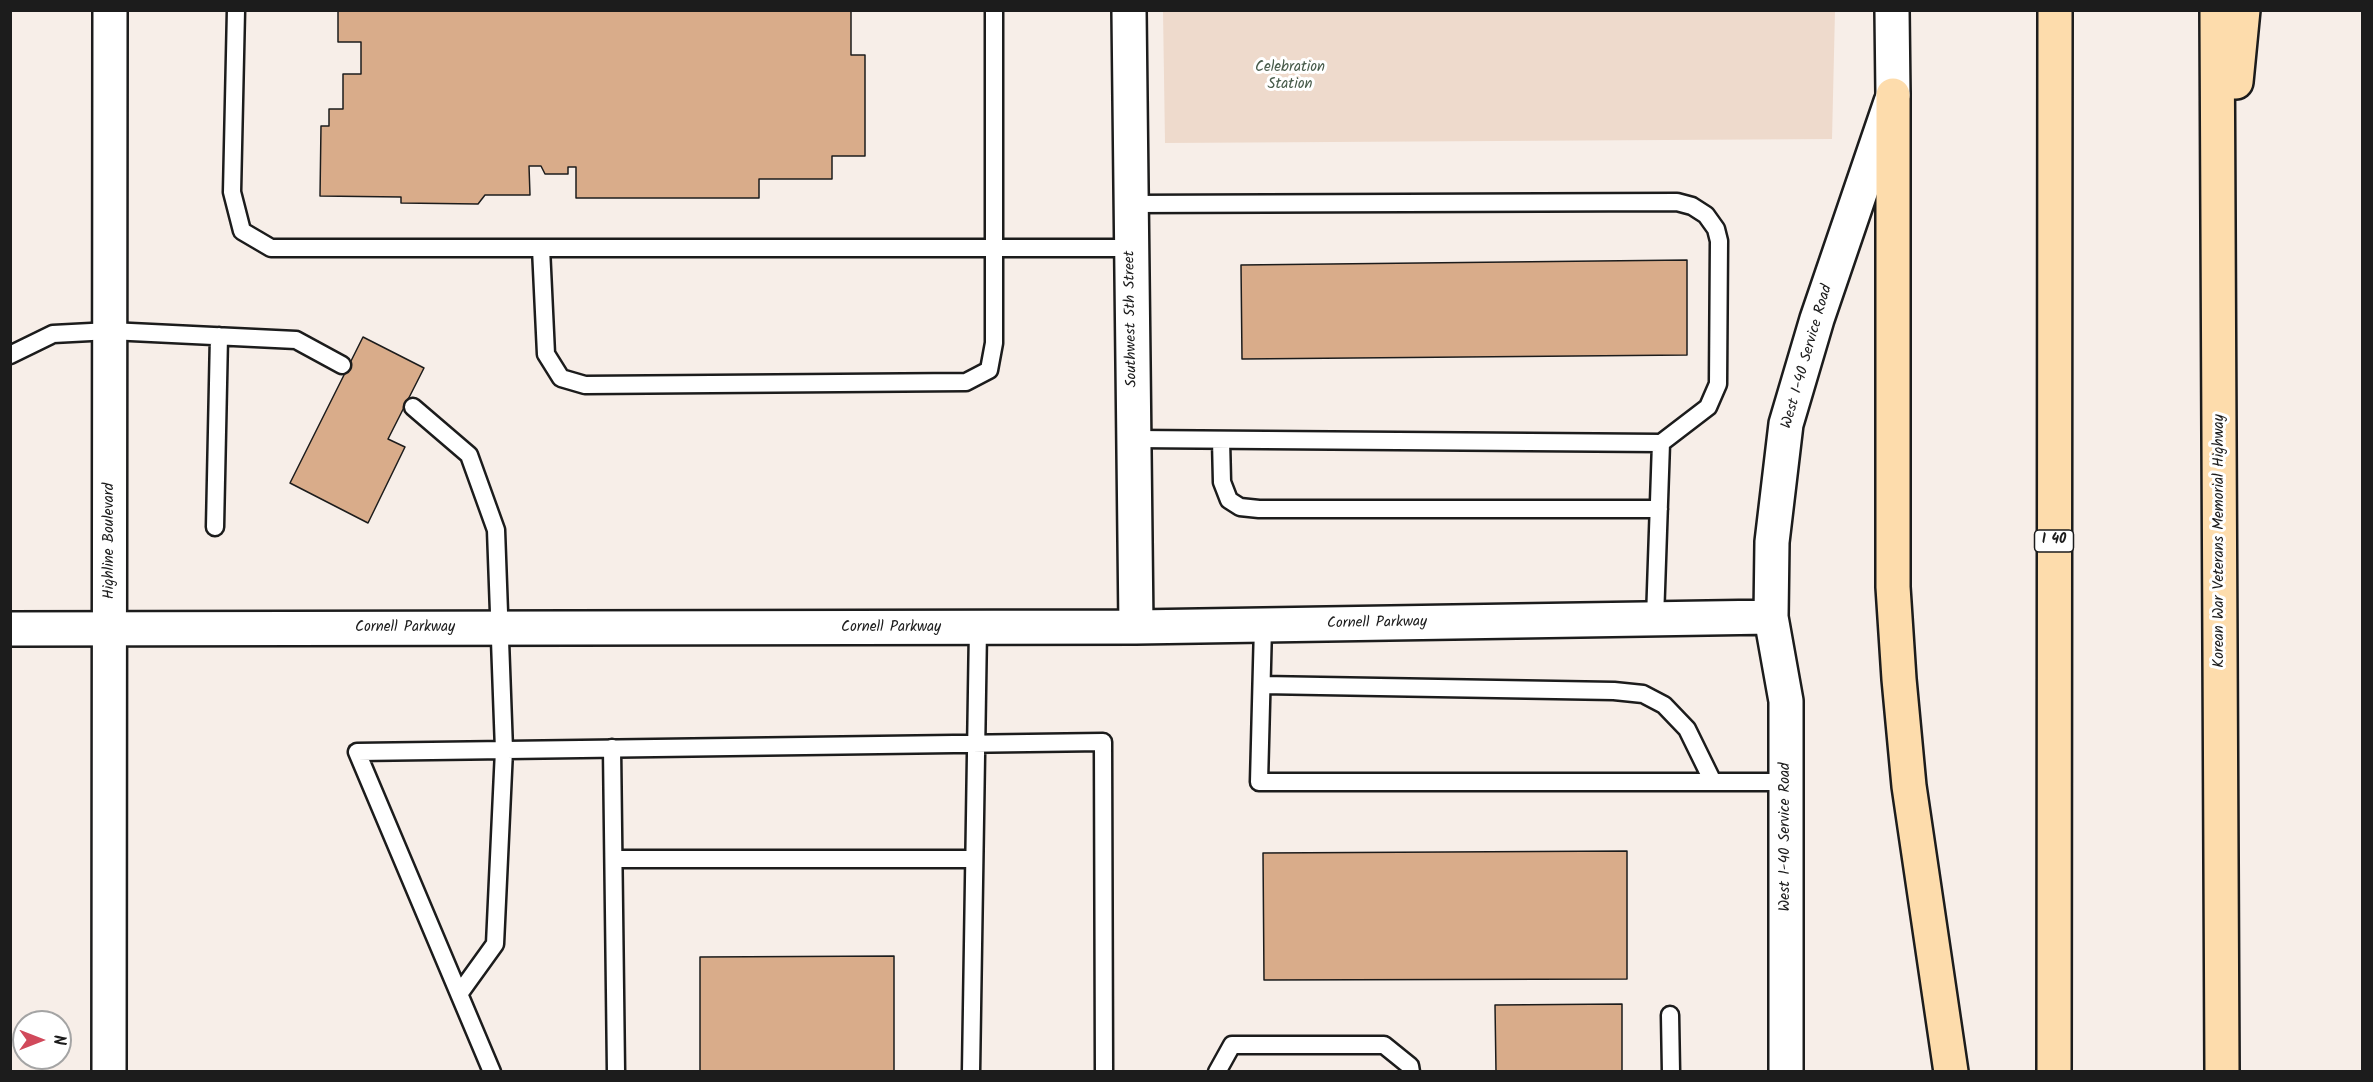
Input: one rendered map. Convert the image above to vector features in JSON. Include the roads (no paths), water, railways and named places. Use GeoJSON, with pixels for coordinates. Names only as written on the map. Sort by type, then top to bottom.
{"type":"FeatureCollection","features":[{"type":"Feature","properties":{"kind":"highway","name":"I 40"},"geometry":{"type":"LineString","coordinates":[[2054,1071],[2055,10]]}},
{"type":"Feature","properties":{"kind":"highway","name":"Korean War Veterans Memorial Highway"},"geometry":{"type":"LineString","coordinates":[[2217,10],[2222,1071]]}},
{"type":"Feature","properties":{"kind":"highway"},"geometry":{"type":"LineString","coordinates":[[2219,230],[2243,10]]}},
{"type":"Feature","properties":{"kind":"highway"},"geometry":{"type":"LineString","coordinates":[[1893,95],[1893,587],[1909,786],[1951,1071]]}},
{"type":"Feature","properties":{"kind":"street","name":"Highline Boulevard"},"geometry":{"type":"LineString","coordinates":[[109,1071],[110,10]]}},
{"type":"Feature","properties":{"kind":"street","name":"Southwest 5th Street"},"geometry":{"type":"LineString","coordinates":[[1129,10],[1136,627]]}},
{"type":"Feature","properties":{"kind":"street","name":"West I-40 Service Road"},"geometry":{"type":"LineString","coordinates":[[1786,1071],[1786,701],[1771,617],[1772,542],[1786,424],[1817,319],[1893,95],[1892,10]]}},
{"type":"Feature","properties":{"kind":"street","name":"Cornell Parkway"},"geometry":{"type":"LineString","coordinates":[[10,629],[1136,627],[1771,617]]}},
{"type":"Feature","properties":{"kind":"lane"},"geometry":{"type":"LineString","coordinates":[[236,10],[232,192],[242,231],[271,248],[1131,248]]}},
{"type":"Feature","properties":{"kind":"lane"},"geometry":{"type":"LineString","coordinates":[[541,248],[546,354],[561,378],[585,385],[966,382],[989,370],[994,343],[994,10]]}},
{"type":"Feature","properties":{"kind":"lane"},"geometry":{"type":"LineString","coordinates":[[1131,204],[1677,202],[1692,206],[1706,215],[1716,229],[1719,242],[1718,384],[1708,407],[1661,444],[1134,439]]}},
{"type":"Feature","properties":{"kind":"lane"},"geometry":{"type":"LineString","coordinates":[[10,355],[53,334],[110,331],[296,340],[342,365]]}},
{"type":"Feature","properties":{"kind":"lane"},"geometry":{"type":"LineString","coordinates":[[215,526],[219,336]]}},
{"type":"Feature","properties":{"kind":"lane"},"geometry":{"type":"LineString","coordinates":[[413,407],[469,455],[496,530],[504,750],[495,944],[459,994]]}},
{"type":"Feature","properties":{"kind":"lane"},"geometry":{"type":"LineString","coordinates":[[1221,440],[1222,482],[1229,501],[1240,507],[1259,509],[1659,509]]}},
{"type":"Feature","properties":{"kind":"lane"},"geometry":{"type":"LineString","coordinates":[[1655,619],[1661,444]]}},
{"type":"Feature","properties":{"kind":"lane"},"geometry":{"type":"LineString","coordinates":[[1263,626],[1259,782],[1786,782]]}},
{"type":"Feature","properties":{"kind":"lane"},"geometry":{"type":"LineString","coordinates":[[971,1071],[978,628]]}},
{"type":"Feature","properties":{"kind":"lane"},"geometry":{"type":"LineString","coordinates":[[1262,685],[1614,691],[1643,694],[1665,705],[1688,729],[1713,782]]}},
{"type":"Feature","properties":{"kind":"lane"},"geometry":{"type":"LineString","coordinates":[[492,1071],[357,752],[1103,742],[1104,1071]]}},
{"type":"Feature","properties":{"kind":"lane"},"geometry":{"type":"LineString","coordinates":[[612,748],[616,1071]]}},
{"type":"Feature","properties":{"kind":"lane"},"geometry":{"type":"LineString","coordinates":[[614,859],[974,859]]}},
{"type":"Feature","properties":{"kind":"lane"},"geometry":{"type":"LineString","coordinates":[[1670,1015],[1671,1071]]}},
{"type":"Feature","properties":{"kind":"lane"},"geometry":{"type":"LineString","coordinates":[[1217,1071],[1232,1045],[1384,1045],[1410,1066],[1411,1071]]}},
{"type":"Feature","properties":{"kind":"park label","name":"Celebration Station"},"geometry":{"type":"Point","coordinates":[1290,76]}}]}
